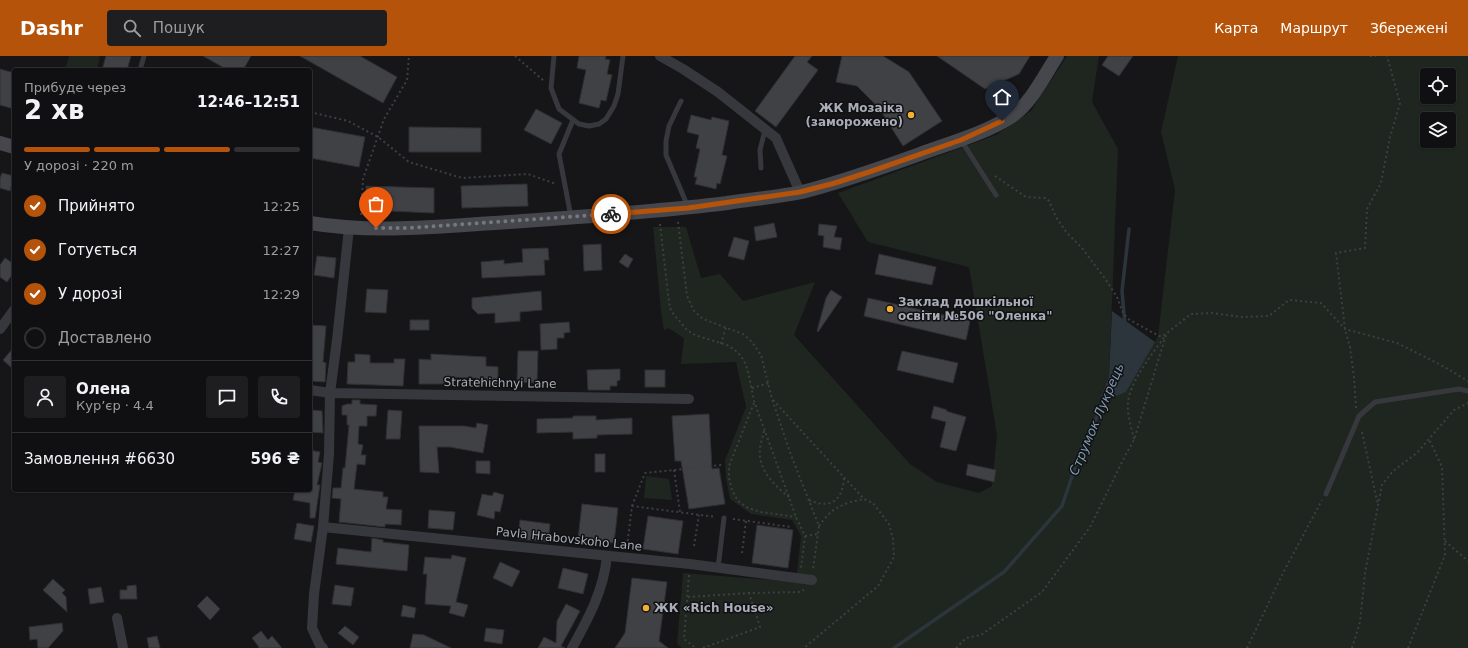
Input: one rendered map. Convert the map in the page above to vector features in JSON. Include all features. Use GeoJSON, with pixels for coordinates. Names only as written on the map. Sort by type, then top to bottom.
{"type":"FeatureCollection","features":[{"type":"Feature","properties":{"kind":"street"},"geometry":{"type":"LineString","coordinates":[[660,56],[718,92],[776,138],[800,192]]}},
{"type":"Feature","properties":{"kind":"street"},"geometry":{"type":"LineString","coordinates":[[312,223],[349,228],[408,228],[571,218],[683,208],[800,192],[869,172],[961,140],[993,126],[1022,108],[1057,56]]}},
{"type":"Feature","properties":{"kind":"street"},"geometry":{"type":"LineString","coordinates":[[0,143],[12,146]]}},
{"type":"Feature","properties":{"kind":"street"},"geometry":{"type":"LineString","coordinates":[[322,646],[312,628],[314,594],[323,527],[329,454],[330,393],[349,228]]}},
{"type":"Feature","properties":{"kind":"street"},"geometry":{"type":"LineString","coordinates":[[0,328],[12,313]]}},
{"type":"Feature","properties":{"kind":"street","name":"Stratehichnyi Lane"},"geometry":{"type":"LineString","coordinates":[[312,390],[330,393],[689,399]]}},
{"type":"Feature","properties":{"kind":"street","name":"Pavla Hrabovskoho Lane"},"geometry":{"type":"LineString","coordinates":[[323,527],[690,564],[812,580]]}},
{"type":"Feature","properties":{"kind":"street"},"geometry":{"type":"LineString","coordinates":[[572,648],[590,614],[600,590],[605,574],[607,556]]}},
{"type":"Feature","properties":{"kind":"street"},"geometry":{"type":"LineString","coordinates":[[117,618],[123,648]]}},
{"type":"Feature","properties":{"kind":"lane"},"geometry":{"type":"LineString","coordinates":[[141,68],[144,56]]}},
{"type":"Feature","properties":{"kind":"lane"},"geometry":{"type":"LineString","coordinates":[[554,56],[551,88],[559,109],[579,124],[589,126],[599,124],[606,119],[614,106],[618,94],[623,56]]}},
{"type":"Feature","properties":{"kind":"lane"},"geometry":{"type":"LineString","coordinates":[[681,101],[669,126],[666,141],[666,155],[683,208]]}},
{"type":"Feature","properties":{"kind":"lane"},"geometry":{"type":"LineString","coordinates":[[571,218],[559,154],[574,120]]}},
{"type":"Feature","properties":{"kind":"lane"},"geometry":{"type":"LineString","coordinates":[[761,168],[760,150],[765,130]]}},
{"type":"Feature","properties":{"kind":"lane"},"geometry":{"type":"LineString","coordinates":[[961,140],[996,196]]}},
{"type":"Feature","properties":{"kind":"lane"},"geometry":{"type":"LineString","coordinates":[[1326,494],[1358,416],[1375,402],[1459,389],[1468,391]]}},
{"type":"Feature","properties":{"kind":"lane"},"geometry":{"type":"LineString","coordinates":[[718,568],[724,518]]}},
{"type":"Feature","properties":{"kind":"path"},"geometry":{"type":"LineString","coordinates":[[361,215],[363,179],[384,119],[407,80],[409,56]]}},
{"type":"Feature","properties":{"kind":"path"},"geometry":{"type":"LineString","coordinates":[[515,56],[551,88]]}},
{"type":"Feature","properties":{"kind":"path"},"geometry":{"type":"LineString","coordinates":[[1370,56],[1376,56]]}},
{"type":"Feature","properties":{"kind":"path"},"geometry":{"type":"LineString","coordinates":[[1345,329],[1336,253],[1365,248],[1367,209],[1381,182],[1390,137],[1400,103],[1387,56]]}},
{"type":"Feature","properties":{"kind":"path"},"geometry":{"type":"LineString","coordinates":[[312,112],[348,121],[378,137],[409,162],[462,178],[528,174],[565,187]]}},
{"type":"Feature","properties":{"kind":"path"},"geometry":{"type":"LineString","coordinates":[[985,179],[995,176],[1026,197],[1046,198],[1049,201],[1056,217],[1067,233],[1082,248],[1106,280],[1117,297],[1128,319],[1159,336],[1163,336],[1191,314],[1212,313],[1242,317],[1269,316],[1288,300],[1321,303],[1345,329],[1397,343],[1441,365],[1468,381]]}},
{"type":"Feature","properties":{"kind":"path"},"geometry":{"type":"LineString","coordinates":[[683,208],[687,296],[689,302],[694,311],[703,318],[743,334],[761,355],[772,399],[791,454],[819,526]]}},
{"type":"Feature","properties":{"kind":"path"},"geometry":{"type":"LineString","coordinates":[[659,210],[671,311],[687,330],[703,338],[735,350],[741,356],[746,365],[754,402],[796,517],[805,536],[800,578]]}},
{"type":"Feature","properties":{"kind":"path"},"geometry":{"type":"LineString","coordinates":[[721,344],[726,327]]}},
{"type":"Feature","properties":{"kind":"path"},"geometry":{"type":"LineString","coordinates":[[956,648],[966,638],[980,635],[1042,592],[1090,527],[1134,440],[1166,333]]}},
{"type":"Feature","properties":{"kind":"path"},"geometry":{"type":"LineString","coordinates":[[1134,440],[1129,417],[1128,402],[1135,381],[1166,333]]}},
{"type":"Feature","properties":{"kind":"path"},"geometry":{"type":"LineString","coordinates":[[752,388],[769,383]]}},
{"type":"Feature","properties":{"kind":"path"},"geometry":{"type":"LineString","coordinates":[[772,399],[864,499],[873,503],[890,524],[893,539],[894,557],[878,586],[804,648]]}},
{"type":"Feature","properties":{"kind":"path"},"geometry":{"type":"LineString","coordinates":[[754,402],[729,466],[729,478],[732,490],[738,501],[748,508],[761,512],[796,517]]}},
{"type":"Feature","properties":{"kind":"path"},"geometry":{"type":"LineString","coordinates":[[1352,648],[1360,622],[1365,573],[1382,485],[1393,471],[1417,453],[1454,410],[1468,404]]}},
{"type":"Feature","properties":{"kind":"path"},"geometry":{"type":"LineString","coordinates":[[764,430],[760,449],[760,458],[763,467],[775,486],[789,497]]}},
{"type":"Feature","properties":{"kind":"path"},"geometry":{"type":"LineString","coordinates":[[1408,648],[1445,555],[1442,467],[1429,439]]}},
{"type":"Feature","properties":{"kind":"path"},"geometry":{"type":"LineString","coordinates":[[626,548],[632,506],[645,474],[722,464]]}},
{"type":"Feature","properties":{"kind":"path"},"geometry":{"type":"LineString","coordinates":[[674,470],[680,512]]}},
{"type":"Feature","properties":{"kind":"path"},"geometry":{"type":"LineString","coordinates":[[808,499],[824,505],[831,504],[842,492],[844,477]]}},
{"type":"Feature","properties":{"kind":"path"},"geometry":{"type":"LineString","coordinates":[[1247,648],[1283,573],[1326,494]]}},
{"type":"Feature","properties":{"kind":"path"},"geometry":{"type":"LineString","coordinates":[[688,597],[749,593],[800,592],[808,586],[812,580],[819,526],[825,517],[834,509],[847,503],[864,499]]}},
{"type":"Feature","properties":{"kind":"path"},"geometry":{"type":"LineString","coordinates":[[632,506],[791,526]]}},
{"type":"Feature","properties":{"kind":"path"},"geometry":{"type":"LineString","coordinates":[[694,546],[699,515]]}},
{"type":"Feature","properties":{"kind":"path"},"geometry":{"type":"LineString","coordinates":[[742,553],[746,521]]}},
{"type":"Feature","properties":{"kind":"path"},"geometry":{"type":"LineString","coordinates":[[805,536],[818,534]]}},
{"type":"Feature","properties":{"kind":"path"},"geometry":{"type":"LineString","coordinates":[[1445,541],[1468,561]]}},
{"type":"Feature","properties":{"kind":"path"},"geometry":{"type":"LineString","coordinates":[[690,564],[684,640],[696,648]]}},
{"type":"Feature","properties":{"kind":"path"},"geometry":{"type":"LineString","coordinates":[[703,648],[760,627],[749,593]]}},
{"type":"Feature","properties":{"kind":"shaded area"},"geometry":{"type":"Polygon","coordinates":[[[69,56],[100,56],[97,68],[66,68],[69,56]]]}},
{"type":"Feature","properties":{"kind":"shaded area"},"geometry":{"type":"Polygon","coordinates":[[[1067,56],[1099,56],[1092,102],[1118,149],[1109,377],[1101,395],[1106,400],[1126,392],[1158,336],[1175,190],[1161,132],[1178,56],[1468,56],[1468,648],[682,648],[677,644],[683,573],[796,582],[801,536],[792,520],[751,514],[730,499],[726,478],[725,460],[746,407],[736,362],[681,364],[684,338],[668,328],[664,330],[653,227],[686,227],[701,278],[720,274],[743,301],[815,282],[794,335],[910,464],[937,482],[979,493],[992,486],[997,435],[969,267],[868,242],[838,193],[996,135],[1031,111],[1067,56]]]}},
{"type":"Feature","properties":{"kind":"shaded area"},"geometry":{"type":"Polygon","coordinates":[[[1112,311],[1155,342],[1126,392],[1105,401],[1101,396],[1109,377],[1112,311]]]}},
{"type":"Feature","properties":{"kind":"shaded area"},"geometry":{"type":"Polygon","coordinates":[[[646,476],[669,479],[672,500],[644,498],[646,476]]]}},
{"type":"Feature","properties":{"kind":"building"},"geometry":{"type":"Polygon","coordinates":[[[106,56],[131,56],[128,68],[103,68],[106,56]]]}},
{"type":"Feature","properties":{"kind":"building"},"geometry":{"type":"Polygon","coordinates":[[[203,56],[251,56],[244,68],[224,68],[203,56]]]}},
{"type":"Feature","properties":{"kind":"building"},"geometry":{"type":"Polygon","coordinates":[[[300,56],[360,56],[397,77],[383,103],[300,56]]]}},
{"type":"Feature","properties":{"kind":"building"},"geometry":{"type":"Polygon","coordinates":[[[579,56],[606,56],[605,59],[610,60],[607,74],[612,75],[606,101],[601,100],[599,108],[579,103],[586,70],[577,68],[579,56]]]}},
{"type":"Feature","properties":{"kind":"building"},"geometry":{"type":"Polygon","coordinates":[[[795,56],[812,56],[807,62],[818,70],[776,127],[755,111],[795,56]]]}},
{"type":"Feature","properties":{"kind":"building"},"geometry":{"type":"Polygon","coordinates":[[[842,56],[883,56],[909,72],[942,121],[903,146],[879,108],[857,86],[836,82],[842,56]]]}},
{"type":"Feature","properties":{"kind":"building"},"geometry":{"type":"Polygon","coordinates":[[[937,56],[1030,56],[1019,74],[985,89],[937,56]]]}},
{"type":"Feature","properties":{"kind":"building"},"geometry":{"type":"Polygon","coordinates":[[[1108,56],[1133,56],[1119,76],[1102,65],[1108,56]]]}},
{"type":"Feature","properties":{"kind":"building"},"geometry":{"type":"Polygon","coordinates":[[[0,69],[12,72],[12,108],[0,105],[0,69]]]}},
{"type":"Feature","properties":{"kind":"building"},"geometry":{"type":"Polygon","coordinates":[[[536,109],[562,123],[551,144],[524,130],[536,109]]]}},
{"type":"Feature","properties":{"kind":"building"},"geometry":{"type":"Polygon","coordinates":[[[691,115],[711,120],[712,117],[729,121],[722,155],[727,156],[720,184],[717,183],[716,189],[695,184],[697,177],[694,177],[700,149],[696,148],[699,135],[687,132],[691,115]]]}},
{"type":"Feature","properties":{"kind":"building"},"geometry":{"type":"Polygon","coordinates":[[[312,127],[365,137],[359,167],[312,158],[312,127]]]}},
{"type":"Feature","properties":{"kind":"building"},"geometry":{"type":"Polygon","coordinates":[[[409,127],[481,128],[481,152],[409,152],[409,127]]]}},
{"type":"Feature","properties":{"kind":"building"},"geometry":{"type":"Polygon","coordinates":[[[2,173],[12,176],[10,191],[0,188],[0,178],[2,173]]]}},
{"type":"Feature","properties":{"kind":"building"},"geometry":{"type":"Polygon","coordinates":[[[527,184],[528,206],[462,208],[461,186],[527,184]]]}},
{"type":"Feature","properties":{"kind":"building"},"geometry":{"type":"Polygon","coordinates":[[[366,186],[434,188],[434,213],[366,210],[366,186]]]}},
{"type":"Feature","properties":{"kind":"building"},"geometry":{"type":"Polygon","coordinates":[[[774,223],[777,237],[756,241],[754,227],[774,223]]]}},
{"type":"Feature","properties":{"kind":"building"},"geometry":{"type":"Polygon","coordinates":[[[819,224],[837,226],[834,237],[842,238],[840,250],[823,247],[824,236],[818,235],[819,224]]]}},
{"type":"Feature","properties":{"kind":"building"},"geometry":{"type":"Polygon","coordinates":[[[734,237],[749,241],[744,260],[728,256],[734,237]]]}},
{"type":"Feature","properties":{"kind":"building"},"geometry":{"type":"Polygon","coordinates":[[[601,244],[602,270],[584,271],[583,245],[601,244]]]}},
{"type":"Feature","properties":{"kind":"building"},"geometry":{"type":"Polygon","coordinates":[[[548,248],[549,260],[544,260],[545,275],[482,278],[481,262],[504,260],[504,264],[523,262],[522,249],[548,248]]]}},
{"type":"Feature","properties":{"kind":"building"},"geometry":{"type":"Polygon","coordinates":[[[625,254],[633,259],[628,268],[619,262],[625,254]]]}},
{"type":"Feature","properties":{"kind":"building"},"geometry":{"type":"Polygon","coordinates":[[[879,254],[936,267],[932,285],[875,274],[879,254]]]}},
{"type":"Feature","properties":{"kind":"building"},"geometry":{"type":"Polygon","coordinates":[[[317,256],[336,258],[334,278],[314,275],[317,256]]]}},
{"type":"Feature","properties":{"kind":"building"},"geometry":{"type":"Polygon","coordinates":[[[5,258],[12,263],[12,275],[7,282],[0,277],[0,265],[5,258]]]}},
{"type":"Feature","properties":{"kind":"building"},"geometry":{"type":"Polygon","coordinates":[[[367,289],[388,290],[386,313],[365,312],[367,289]]]}},
{"type":"Feature","properties":{"kind":"building"},"geometry":{"type":"Polygon","coordinates":[[[831,290],[842,297],[818,332],[817,331],[826,298],[831,290]]]}},
{"type":"Feature","properties":{"kind":"building"},"geometry":{"type":"Polygon","coordinates":[[[541,291],[542,310],[520,312],[520,321],[495,323],[495,313],[478,314],[472,308],[472,298],[541,291]]]}},
{"type":"Feature","properties":{"kind":"building"},"geometry":{"type":"Polygon","coordinates":[[[868,298],[970,321],[966,340],[864,316],[868,298]]]}},
{"type":"Feature","properties":{"kind":"building"},"geometry":{"type":"Polygon","coordinates":[[[410,320],[429,320],[429,330],[410,330],[410,320]]]}},
{"type":"Feature","properties":{"kind":"building"},"geometry":{"type":"Polygon","coordinates":[[[569,322],[570,332],[564,333],[564,338],[557,338],[557,349],[541,350],[540,324],[569,322]]]}},
{"type":"Feature","properties":{"kind":"building"},"geometry":{"type":"Polygon","coordinates":[[[312,325],[326,326],[323,362],[326,363],[325,382],[312,381],[312,325]]]}},
{"type":"Feature","properties":{"kind":"building"},"geometry":{"type":"Polygon","coordinates":[[[12,349],[12,368],[3,360],[12,349]]]}},
{"type":"Feature","properties":{"kind":"building"},"geometry":{"type":"Polygon","coordinates":[[[518,351],[538,351],[537,383],[517,382],[518,351]]]}},
{"type":"Feature","properties":{"kind":"building"},"geometry":{"type":"Polygon","coordinates":[[[902,351],[958,363],[953,383],[897,370],[902,351]]]}},
{"type":"Feature","properties":{"kind":"building"},"geometry":{"type":"Polygon","coordinates":[[[355,354],[370,355],[370,363],[394,363],[394,359],[405,359],[403,386],[347,384],[348,362],[355,362],[355,354]]]}},
{"type":"Feature","properties":{"kind":"building"},"geometry":{"type":"Polygon","coordinates":[[[431,354],[486,357],[486,366],[498,367],[498,385],[476,385],[476,378],[447,377],[447,384],[419,384],[419,359],[431,360],[431,354]]]}},
{"type":"Feature","properties":{"kind":"building"},"geometry":{"type":"Polygon","coordinates":[[[620,369],[620,380],[617,381],[617,386],[610,386],[610,390],[588,390],[587,370],[620,369]]]}},
{"type":"Feature","properties":{"kind":"building"},"geometry":{"type":"Polygon","coordinates":[[[645,370],[665,370],[665,387],[645,387],[645,370]]]}},
{"type":"Feature","properties":{"kind":"building"},"geometry":{"type":"Polygon","coordinates":[[[352,400],[360,400],[360,404],[377,405],[376,416],[367,416],[367,426],[359,426],[358,444],[363,445],[361,455],[366,455],[365,465],[357,464],[354,489],[383,492],[383,497],[388,497],[386,509],[402,510],[401,525],[385,524],[385,527],[339,522],[341,499],[332,498],[333,488],[341,488],[343,468],[345,468],[349,425],[347,425],[347,415],[342,415],[342,406],[352,404],[352,400]]]}},
{"type":"Feature","properties":{"kind":"building"},"geometry":{"type":"Polygon","coordinates":[[[934,406],[966,417],[956,451],[940,447],[946,422],[931,418],[934,406]]]}},
{"type":"Feature","properties":{"kind":"building"},"geometry":{"type":"Polygon","coordinates":[[[312,410],[322,411],[323,433],[312,432],[312,410]]]}},
{"type":"Feature","properties":{"kind":"building"},"geometry":{"type":"Polygon","coordinates":[[[388,410],[402,411],[400,439],[386,439],[388,410]]]}},
{"type":"Feature","properties":{"kind":"building"},"geometry":{"type":"Polygon","coordinates":[[[709,414],[712,469],[719,468],[725,504],[689,509],[681,461],[675,461],[672,416],[709,414]]]}},
{"type":"Feature","properties":{"kind":"building"},"geometry":{"type":"Polygon","coordinates":[[[573,416],[596,416],[596,420],[632,418],[632,434],[597,435],[597,438],[573,439],[573,432],[537,433],[537,419],[573,418],[573,416]]]}},
{"type":"Feature","properties":{"kind":"building"},"geometry":{"type":"Polygon","coordinates":[[[477,423],[488,425],[483,453],[450,447],[437,447],[439,473],[420,472],[419,426],[464,426],[476,428],[477,423]]]}},
{"type":"Feature","properties":{"kind":"building"},"geometry":{"type":"Polygon","coordinates":[[[312,450],[320,452],[318,462],[322,463],[317,485],[320,485],[315,518],[310,518],[310,503],[293,500],[295,492],[312,492],[312,450]]]}},
{"type":"Feature","properties":{"kind":"building"},"geometry":{"type":"Polygon","coordinates":[[[595,454],[605,454],[605,472],[595,472],[595,454]]]}},
{"type":"Feature","properties":{"kind":"building"},"geometry":{"type":"Polygon","coordinates":[[[476,461],[490,461],[490,474],[476,473],[476,461]]]}},
{"type":"Feature","properties":{"kind":"building"},"geometry":{"type":"Polygon","coordinates":[[[968,464],[996,470],[994,482],[966,475],[968,464]]]}},
{"type":"Feature","properties":{"kind":"building"},"geometry":{"type":"Polygon","coordinates":[[[494,492],[504,495],[500,512],[495,511],[494,519],[477,515],[482,494],[492,496],[494,492]]]}},
{"type":"Feature","properties":{"kind":"building"},"geometry":{"type":"Polygon","coordinates":[[[582,504],[618,508],[614,543],[578,539],[582,504]]]}},
{"type":"Feature","properties":{"kind":"building"},"geometry":{"type":"Polygon","coordinates":[[[429,510],[455,512],[453,530],[428,528],[429,510]]]}},
{"type":"Feature","properties":{"kind":"building"},"geometry":{"type":"Polygon","coordinates":[[[648,516],[683,521],[678,554],[643,549],[648,516]]]}},
{"type":"Feature","properties":{"kind":"building"},"geometry":{"type":"Polygon","coordinates":[[[520,520],[550,524],[548,542],[518,539],[520,520]]]}},
{"type":"Feature","properties":{"kind":"building"},"geometry":{"type":"Polygon","coordinates":[[[297,523],[314,526],[311,542],[294,539],[297,523]]]}},
{"type":"Feature","properties":{"kind":"building"},"geometry":{"type":"Polygon","coordinates":[[[757,525],[793,530],[788,568],[752,563],[757,525]]]}},
{"type":"Feature","properties":{"kind":"building"},"geometry":{"type":"Polygon","coordinates":[[[372,538],[383,540],[383,542],[409,545],[407,571],[336,564],[338,548],[371,552],[372,538]]]}},
{"type":"Feature","properties":{"kind":"building"},"geometry":{"type":"Polygon","coordinates":[[[452,555],[466,558],[456,602],[468,605],[464,617],[449,613],[451,606],[425,604],[427,574],[423,574],[425,557],[451,559],[452,555]]]}},
{"type":"Feature","properties":{"kind":"building"},"geometry":{"type":"Polygon","coordinates":[[[500,562],[520,571],[512,587],[493,578],[500,562]]]}},
{"type":"Feature","properties":{"kind":"building"},"geometry":{"type":"Polygon","coordinates":[[[563,568],[588,574],[583,594],[558,588],[563,568]]]}},
{"type":"Feature","properties":{"kind":"building","name":"ЖК «Rich House»"},"geometry":{"type":"Polygon","coordinates":[[[632,578],[667,582],[659,641],[668,648],[615,648],[625,633],[632,578]]]}},
{"type":"Feature","properties":{"kind":"building"},"geometry":{"type":"Polygon","coordinates":[[[53,579],[65,590],[62,593],[66,597],[67,612],[43,590],[53,579]]]}},
{"type":"Feature","properties":{"kind":"building"},"geometry":{"type":"Polygon","coordinates":[[[136,585],[137,599],[120,599],[120,590],[127,590],[127,586],[136,585]]]}},
{"type":"Feature","properties":{"kind":"building"},"geometry":{"type":"Polygon","coordinates":[[[335,585],[354,588],[351,606],[332,604],[335,585]]]}},
{"type":"Feature","properties":{"kind":"building"},"geometry":{"type":"Polygon","coordinates":[[[101,587],[104,602],[90,604],[88,589],[101,587]]]}},
{"type":"Feature","properties":{"kind":"building"},"geometry":{"type":"Polygon","coordinates":[[[207,596],[220,609],[210,620],[197,606],[207,596]]]}},
{"type":"Feature","properties":{"kind":"building"},"geometry":{"type":"Polygon","coordinates":[[[566,604],[580,611],[561,646],[565,648],[538,648],[544,637],[556,643],[557,621],[566,604]]]}},
{"type":"Feature","properties":{"kind":"building"},"geometry":{"type":"Polygon","coordinates":[[[403,605],[416,608],[414,618],[401,616],[403,605]]]}},
{"type":"Feature","properties":{"kind":"building"},"geometry":{"type":"Polygon","coordinates":[[[62,623],[63,631],[48,648],[38,648],[37,639],[30,640],[29,627],[62,623]]]}},
{"type":"Feature","properties":{"kind":"building"},"geometry":{"type":"Polygon","coordinates":[[[345,626],[359,637],[353,645],[338,633],[345,626]]]}},
{"type":"Feature","properties":{"kind":"building"},"geometry":{"type":"Polygon","coordinates":[[[486,628],[504,630],[502,644],[484,641],[486,628]]]}},
{"type":"Feature","properties":{"kind":"building"},"geometry":{"type":"Polygon","coordinates":[[[261,631],[268,640],[272,636],[282,648],[258,648],[259,647],[252,638],[261,631]]]}},
{"type":"Feature","properties":{"kind":"building"},"geometry":{"type":"Polygon","coordinates":[[[413,634],[424,635],[451,648],[410,648],[413,634]]]}},
{"type":"Feature","properties":{"kind":"building"},"geometry":{"type":"Polygon","coordinates":[[[157,636],[160,648],[149,648],[147,638],[157,636]]]}},
{"type":"Feature","properties":{"kind":"waterway","name":"Струмок Лукрець"},"geometry":{"type":"LineString","coordinates":[[1125,325],[1122,291],[1129,229]]}},
{"type":"Feature","properties":{"kind":"waterway","name":"Струмок Лукрець"},"geometry":{"type":"LineString","coordinates":[[894,648],[1004,572],[1062,506],[1082,447],[1107,396]]}},
{"type":"Feature","properties":{"kind":"way so far"},"geometry":{"type":"LineString","coordinates":[[376,228],[408,228],[571,218],[611,214]]}},
{"type":"Feature","properties":{"kind":"place","name":"ЖК Мозаіка (заморожено)"},"geometry":{"type":"Point","coordinates":[911,115]}},
{"type":"Feature","properties":{"kind":"place","name":"Заклад дошкільної освіти №506 \"Оленка\""},"geometry":{"type":"Point","coordinates":[890,309]}},
{"type":"Feature","properties":{"kind":"place","name":"ЖК «Rich House»"},"geometry":{"type":"Point","coordinates":[646,608]}},
{"type":"Feature","properties":{"kind":"route"},"geometry":{"type":"LineString","coordinates":[[611,214],[688,208],[800,192],[835,183],[961,140],[1002,121]]}}]}
